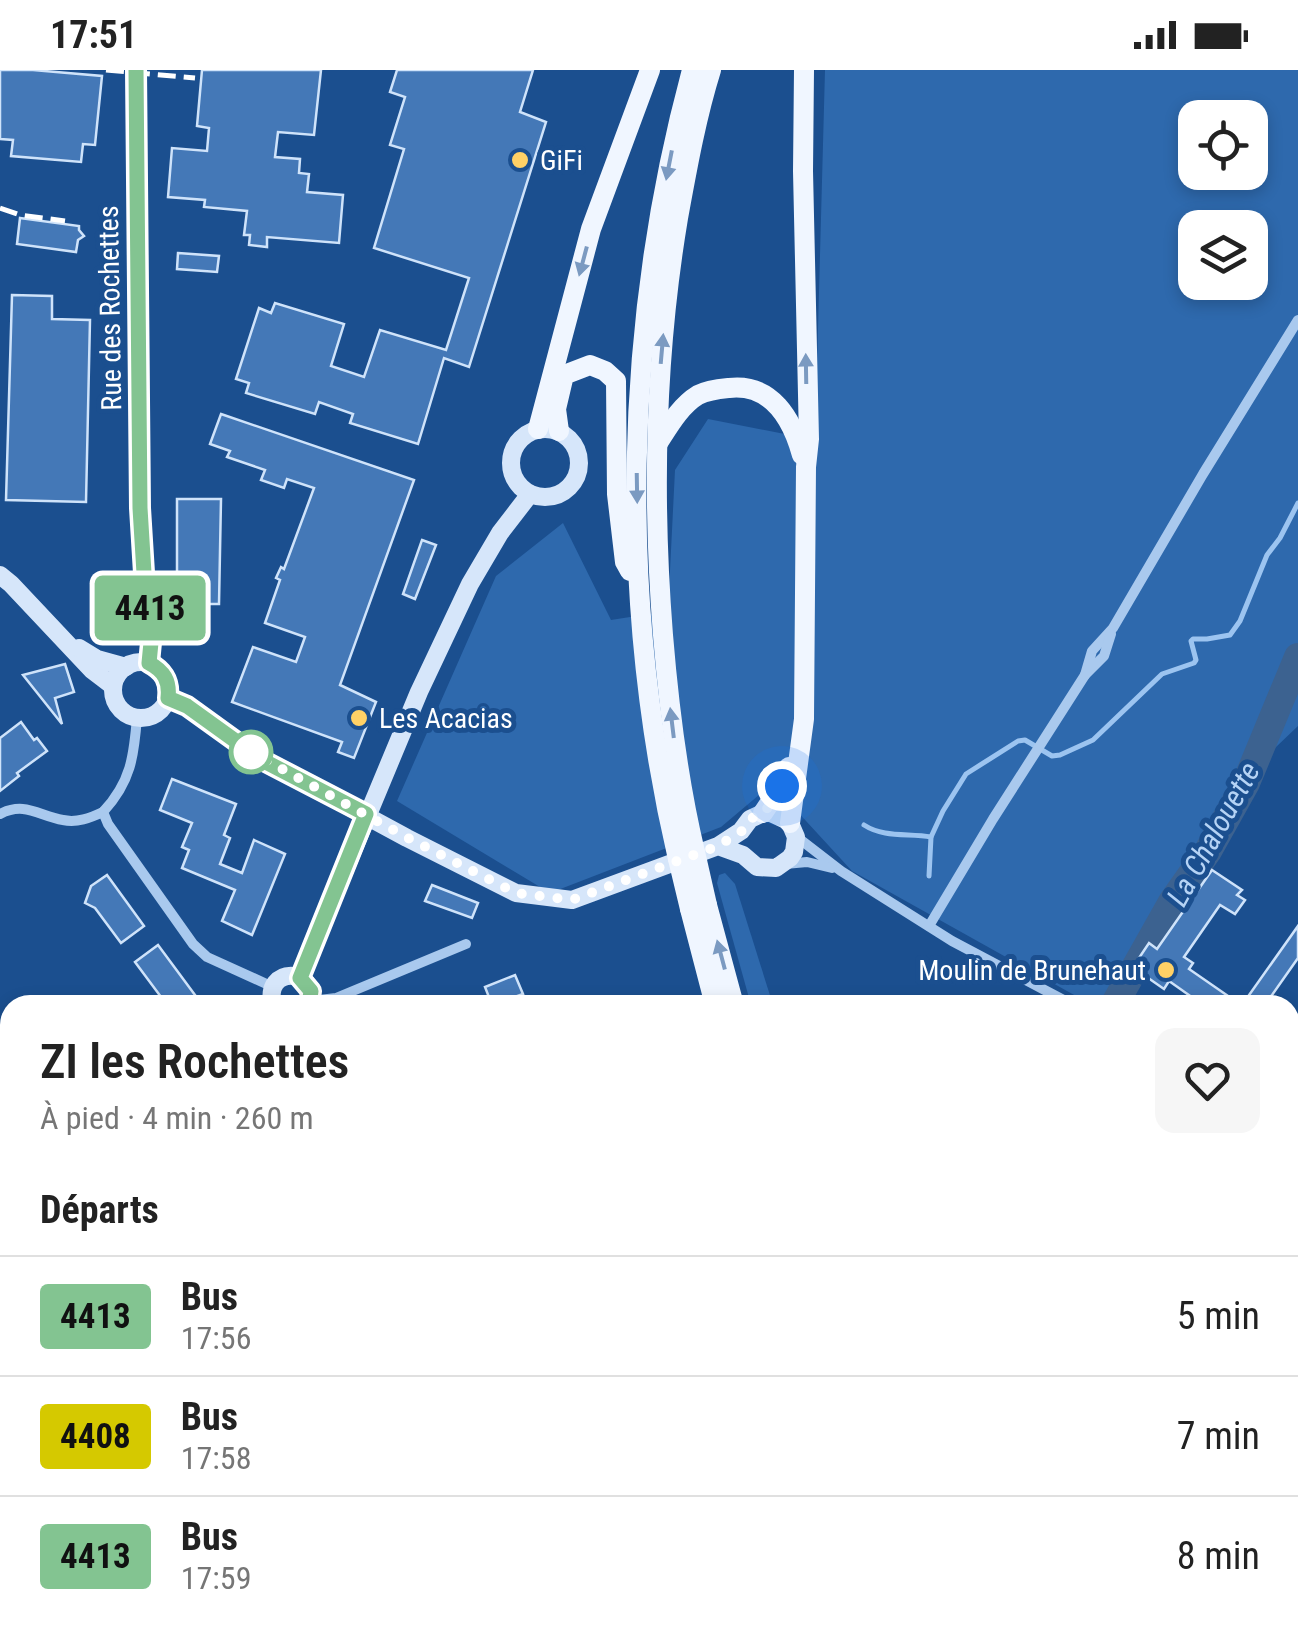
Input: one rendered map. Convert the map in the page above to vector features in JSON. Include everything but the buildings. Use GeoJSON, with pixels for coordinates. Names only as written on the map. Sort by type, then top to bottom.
{"type":"FeatureCollection","features":[{"type":"Feature","properties":{"kind":"main road","name":"Rue des Rochettes"},"geometry":{"type":"LineString","coordinates":[[136,70],[140,508],[144,573],[153,622],[149,663]]}},
{"type":"Feature","properties":{"kind":"main road"},"geometry":{"type":"LineString","coordinates":[[548,430],[591,229],[650,70]]}},
{"type":"Feature","properties":{"kind":"main road"},"geometry":{"type":"LineString","coordinates":[[692,70],[669,162],[651,278],[637,468],[638,584],[654,736],[698,907],[712,995]]}},
{"type":"Feature","properties":{"kind":"main road"},"geometry":{"type":"LineString","coordinates":[[678,821],[656,554],[656,446],[671,263],[688,164],[711,70]]}},
{"type":"Feature","properties":{"kind":"main road"},"geometry":{"type":"LineString","coordinates":[[718,846],[766,869],[784,864],[794,852],[804,719],[808,438],[804,70]]}},
{"type":"Feature","properties":{"kind":"main road"},"geometry":{"type":"LineString","coordinates":[[548,430],[564,375],[590,365],[606,371],[616,381],[616,494],[625,562],[638,584]]}},
{"type":"Feature","properties":{"kind":"main road"},"geometry":{"type":"LineString","coordinates":[[656,446],[672,421],[698,396],[738,387],[758,390],[776,402],[791,421],[806,467]]}},
{"type":"Feature","properties":{"kind":"main road"},"geometry":{"type":"LineString","coordinates":[[548,430],[568,438],[575,446],[579,467],[576,478],[551,497],[530,494],[521,488],[514,480],[510,460],[519,440],[548,430]]}},
{"type":"Feature","properties":{"kind":"main road"},"geometry":{"type":"LineString","coordinates":[[300,978],[366,814],[470,584],[500,533],[530,494]]}},
{"type":"Feature","properties":{"kind":"main road"},"geometry":{"type":"LineString","coordinates":[[0,575],[92,670],[114,686]]}},
{"type":"Feature","properties":{"kind":"main road"},"geometry":{"type":"LineString","coordinates":[[62,637],[97,659],[126,666]]}},
{"type":"Feature","properties":{"kind":"main road"},"geometry":{"type":"LineString","coordinates":[[149,663],[166,678],[168,698],[156,713],[138,717],[120,708],[114,686],[126,666],[149,663]]}},
{"type":"Feature","properties":{"kind":"main road"},"geometry":{"type":"LineString","coordinates":[[168,698],[187,706],[262,760],[516,893],[572,900],[718,846],[742,831]]}},
{"type":"Feature","properties":{"kind":"main road"},"geometry":{"type":"LineString","coordinates":[[764,813],[782,786],[800,742]]}},
{"type":"Feature","properties":{"kind":"main road"},"geometry":{"type":"LineString","coordinates":[[743,855],[740,839],[750,819],[764,813],[778,815],[793,830]]}},
{"type":"Feature","properties":{"kind":"main road"},"geometry":{"type":"LineString","coordinates":[[698,907],[730,995]]}},
{"type":"Feature","properties":{"kind":"main road"},"geometry":{"type":"LineString","coordinates":[[274,995],[284,977],[300,978],[308,985],[309,995]]}},
{"type":"Feature","properties":{"kind":"street"},"geometry":{"type":"LineString","coordinates":[[929,926],[1085,675],[1104,656],[1113,628],[1298,320]]}},
{"type":"Feature","properties":{"kind":"street"},"geometry":{"type":"LineString","coordinates":[[0,814],[34,809],[64,821],[76,821],[102,812],[115,799],[132,764],[138,717]]}},
{"type":"Feature","properties":{"kind":"street"},"geometry":{"type":"LineString","coordinates":[[102,812],[193,944],[207,957],[271,995]]}},
{"type":"Feature","properties":{"kind":"street"},"geometry":{"type":"LineString","coordinates":[[793,830],[841,871],[968,950],[1054,995]]}},
{"type":"Feature","properties":{"kind":"street"},"geometry":{"type":"LineString","coordinates":[[784,864],[807,862],[841,871]]}},
{"type":"Feature","properties":{"kind":"street"},"geometry":{"type":"LineString","coordinates":[[343,995],[466,944]]}},
{"type":"Feature","properties":{"kind":"shaded area"},"geometry":{"type":"Polygon","coordinates":[[[825,70],[1298,70],[1298,726],[1254,768],[1106,995],[1074,995],[852,871],[772,784],[721,827],[550,893],[397,801],[496,576],[563,523],[611,620],[668,611],[675,470],[708,419],[815,440],[825,70]]]}},
{"type":"Feature","properties":{"kind":"shaded area"},"geometry":{"type":"Polygon","coordinates":[[[725,873],[735,884],[770,995],[748,995],[717,883],[719,875],[725,873]]]}},
{"type":"Feature","properties":{"kind":"waterway"},"geometry":{"type":"LineString","coordinates":[[929,876],[931,837],[966,774],[1018,741],[1025,740],[1052,756],[1093,740],[1162,674],[1194,663],[1193,639],[1230,635],[1240,621],[1267,555],[1298,503]]}},
{"type":"Feature","properties":{"kind":"waterway","name":"La Chalouette"},"geometry":{"type":"LineString","coordinates":[[1120,995],[1246,783],[1298,657]]}},
{"type":"Feature","properties":{"kind":"waterway"},"geometry":{"type":"LineString","coordinates":[[864,825],[888,833],[931,837]]}},
{"type":"Feature","properties":{"kind":"railway"},"geometry":{"type":"LineString","coordinates":[[106,70],[195,78]]}},
{"type":"Feature","properties":{"kind":"railway"},"geometry":{"type":"LineString","coordinates":[[0,208],[65,221]]}},
{"type":"Feature","properties":{"kind":"bus line","name":"4413"},"geometry":{"type":"LineString","coordinates":[[136,70],[140,508],[144,573],[153,622],[149,663],[166,678],[168,698],[187,706],[262,760],[366,814],[300,978],[311,995]]}},
{"type":"Feature","properties":{"kind":"place","name":"GiFi"},"geometry":{"type":"Point","coordinates":[520,160]}},
{"type":"Feature","properties":{"kind":"place","name":"Les Acacias"},"geometry":{"type":"Point","coordinates":[359,718]}},
{"type":"Feature","properties":{"kind":"place","name":"Moulin de Brunehaut"},"geometry":{"type":"Point","coordinates":[1166,970]}},
{"type":"Feature","properties":{"kind":"route"},"geometry":{"type":"LineString","coordinates":[[251,752],[516,893],[572,900],[718,846],[742,831],[750,819],[764,813],[782,786]]}}]}
